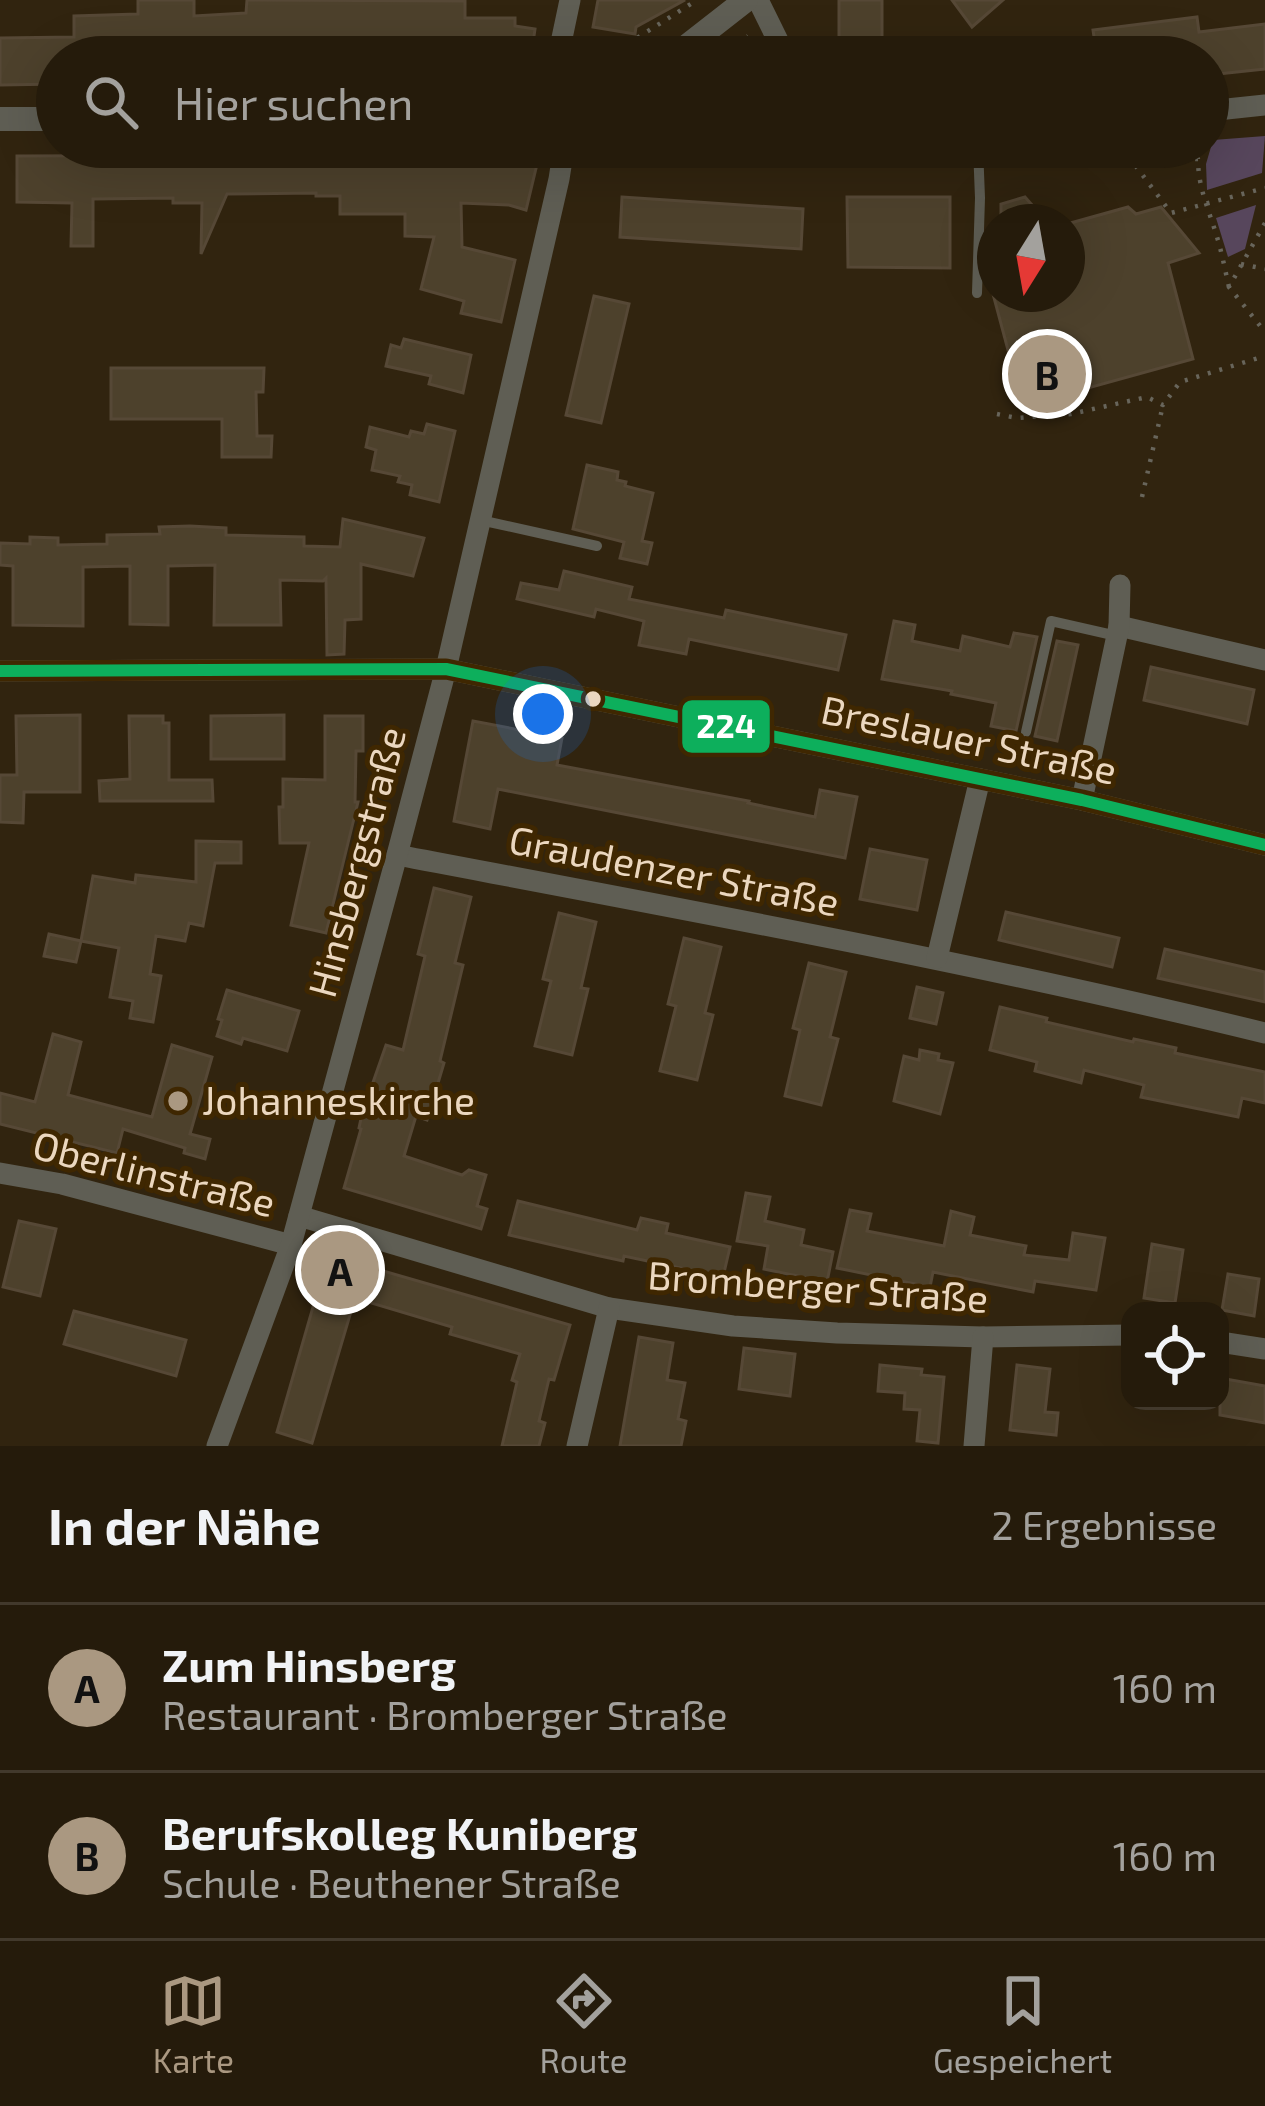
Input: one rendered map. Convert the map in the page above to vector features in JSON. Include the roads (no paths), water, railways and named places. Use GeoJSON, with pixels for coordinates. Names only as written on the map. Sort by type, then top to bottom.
{"type":"FeatureCollection","features":[{"type":"Feature","properties":{"kind":"street"},"geometry":{"type":"LineString","coordinates":[[563,36],[570,0]]}},
{"type":"Feature","properties":{"kind":"street"},"geometry":{"type":"LineString","coordinates":[[700,36],[746,0]]}},
{"type":"Feature","properties":{"kind":"street"},"geometry":{"type":"LineString","coordinates":[[758,0],[776,36]]}},
{"type":"Feature","properties":{"kind":"street"},"geometry":{"type":"LineString","coordinates":[[1229,109],[1265,105]]}},
{"type":"Feature","properties":{"kind":"street"},"geometry":{"type":"LineString","coordinates":[[0,119],[36,119]]}},
{"type":"Feature","properties":{"kind":"street","name":"Hinsbergstraße"},"geometry":{"type":"LineString","coordinates":[[217,1446],[292,1245],[397,856],[446,669],[560,168]]}},
{"type":"Feature","properties":{"kind":"street"},"geometry":{"type":"LineString","coordinates":[[1082,800],[1118,631],[1120,585]]}},
{"type":"Feature","properties":{"kind":"street"},"geometry":{"type":"LineString","coordinates":[[1118,631],[1265,660]]}},
{"type":"Feature","properties":{"kind":"street","name":"Breslauer Straße"},"geometry":{"type":"LineString","coordinates":[[0,671],[446,669],[1082,800],[1265,845]]}},
{"type":"Feature","properties":{"kind":"street"},"geometry":{"type":"LineString","coordinates":[[937,958],[980,779]]}},
{"type":"Feature","properties":{"kind":"street","name":"Graudenzer Straße"},"geometry":{"type":"LineString","coordinates":[[397,856],[937,958],[1265,1034]]}},
{"type":"Feature","properties":{"kind":"street","name":"Oberlinstraße"},"geometry":{"type":"LineString","coordinates":[[0,1173],[83,1189],[292,1245]]}},
{"type":"Feature","properties":{"kind":"street","name":"Bromberger Straße"},"geometry":{"type":"LineString","coordinates":[[299,1216],[609,1308],[733,1326],[837,1333],[1121,1336]]}},
{"type":"Feature","properties":{"kind":"street"},"geometry":{"type":"LineString","coordinates":[[577,1446],[609,1308]]}},
{"type":"Feature","properties":{"kind":"street"},"geometry":{"type":"LineString","coordinates":[[974,1446],[983,1336]]}},
{"type":"Feature","properties":{"kind":"street"},"geometry":{"type":"LineString","coordinates":[[1229,1343],[1265,1349]]}},
{"type":"Feature","properties":{"kind":"lane"},"geometry":{"type":"LineString","coordinates":[[979,168],[980,204]]}},
{"type":"Feature","properties":{"kind":"lane"},"geometry":{"type":"LineString","coordinates":[[480,520],[597,546]]}},
{"type":"Feature","properties":{"kind":"lane"},"geometry":{"type":"LineString","coordinates":[[1027,732],[1052,621],[1118,631]]}},
{"type":"Feature","properties":{"kind":"place","name":"Berufskolleg Kuniberg"},"geometry":{"type":"Point","coordinates":[1047,374]}},
{"type":"Feature","properties":{"kind":"place","name":"Johanneskirche"},"geometry":{"type":"Point","coordinates":[178,1101]}},
{"type":"Feature","properties":{"kind":"place","name":"Zum Hinsberg"},"geometry":{"type":"Point","coordinates":[340,1270]}}]}
